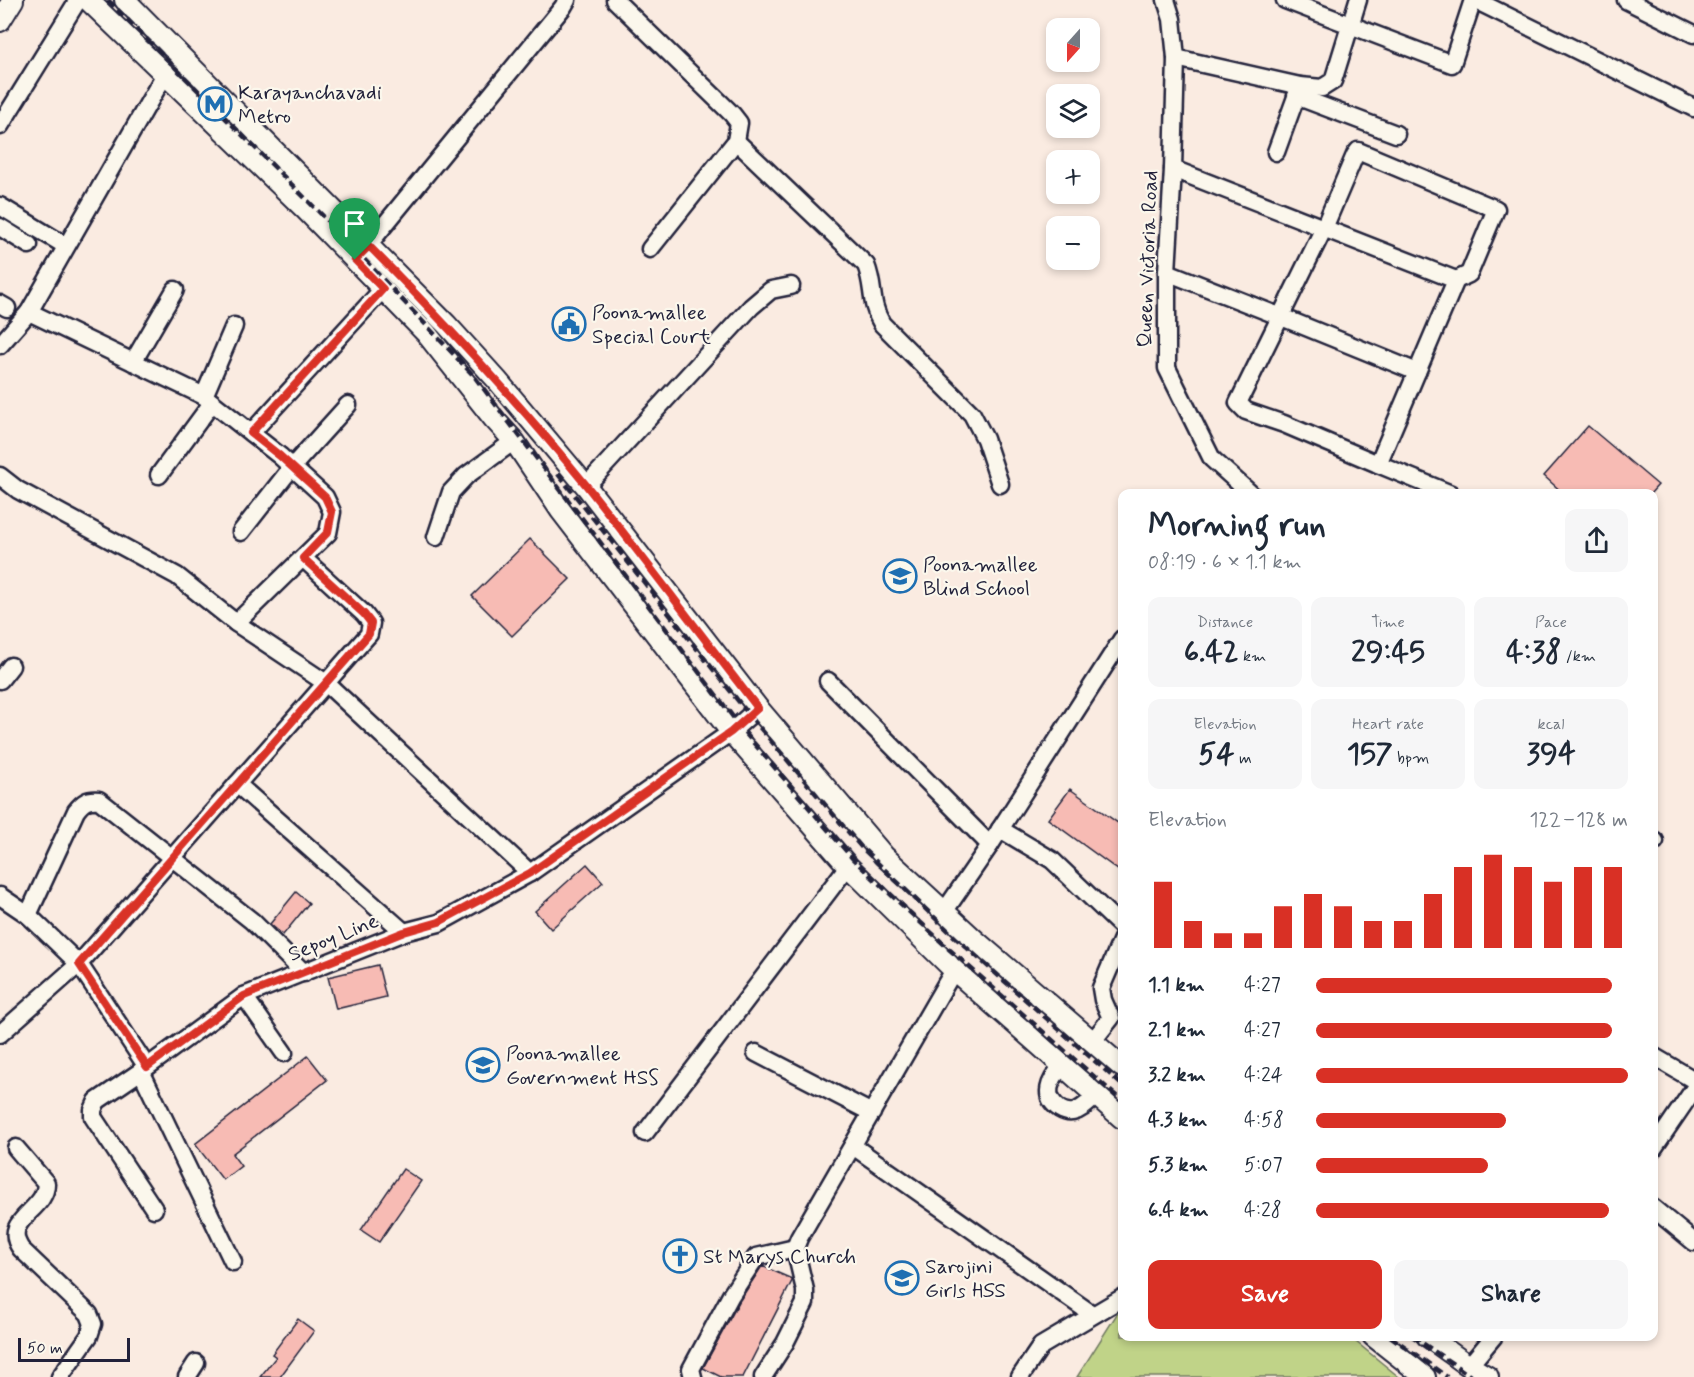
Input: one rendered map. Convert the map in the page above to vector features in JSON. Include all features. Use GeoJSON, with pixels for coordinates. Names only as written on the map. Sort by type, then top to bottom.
{"type":"FeatureCollection","features":[{"type":"Feature","properties":{"kind":"main road"},"geometry":{"type":"LineString","coordinates":[[0,21],[13,0]]}},
{"type":"Feature","properties":{"kind":"main road"},"geometry":{"type":"LineString","coordinates":[[88,0],[355,260],[426,333],[514,441],[561,511],[731,732],[848,866],[954,970],[1118,1115]]}},
{"type":"Feature","properties":{"kind":"main road"},"geometry":{"type":"LineString","coordinates":[[125,0],[475,356],[586,486],[758,708],[884,856],[944,912],[1118,1064]]}},
{"type":"Feature","properties":{"kind":"main road"},"geometry":{"type":"LineString","coordinates":[[1379,1341],[1425,1377]]}},
{"type":"Feature","properties":{"kind":"main road"},"geometry":{"type":"LineString","coordinates":[[1434,1341],[1488,1377]]}},
{"type":"Feature","properties":{"kind":"street"},"geometry":{"type":"LineString","coordinates":[[0,126],[78,0]]}},
{"type":"Feature","properties":{"kind":"street"},"geometry":{"type":"LineString","coordinates":[[355,260],[369,246],[567,0]]}},
{"type":"Feature","properties":{"kind":"street"},"geometry":{"type":"LineString","coordinates":[[615,0],[739,123],[736,141],[650,249]]}},
{"type":"Feature","properties":{"kind":"street","name":"Queen Victoria Road"},"geometry":{"type":"LineString","coordinates":[[1166,0],[1172,19],[1176,58],[1167,273],[1167,368],[1212,459],[1245,489]]}},
{"type":"Feature","properties":{"kind":"street"},"geometry":{"type":"LineString","coordinates":[[1285,0],[1452,64],[1474,0],[1694,108]]}},
{"type":"Feature","properties":{"kind":"street"},"geometry":{"type":"LineString","coordinates":[[1298,91],[1322,88],[1333,81],[1358,0]]}},
{"type":"Feature","properties":{"kind":"street"},"geometry":{"type":"LineString","coordinates":[[1626,0],[1694,34]]}},
{"type":"Feature","properties":{"kind":"street"},"geometry":{"type":"LineString","coordinates":[[1176,58],[1298,91],[1396,134]]}},
{"type":"Feature","properties":{"kind":"street"},"geometry":{"type":"LineString","coordinates":[[0,345],[29,312],[165,74]]}},
{"type":"Feature","properties":{"kind":"street"},"geometry":{"type":"LineString","coordinates":[[1276,152],[1298,91]]}},
{"type":"Feature","properties":{"kind":"street"},"geometry":{"type":"LineString","coordinates":[[736,141],[866,265],[871,278],[873,307],[882,324],[972,414],[985,439],[1000,484]]}},
{"type":"Feature","properties":{"kind":"street"},"geometry":{"type":"LineString","coordinates":[[1378,464],[1456,280],[1470,274],[1496,209],[1358,151],[1354,154],[1324,228],[1238,404],[1240,408],[1439,489]]}},
{"type":"Feature","properties":{"kind":"street"},"geometry":{"type":"LineString","coordinates":[[1173,169],[1456,280]]}},
{"type":"Feature","properties":{"kind":"street"},"geometry":{"type":"LineString","coordinates":[[0,206],[66,246]]}},
{"type":"Feature","properties":{"kind":"street"},"geometry":{"type":"LineString","coordinates":[[0,226],[29,245]]}},
{"type":"Feature","properties":{"kind":"street"},"geometry":{"type":"LineString","coordinates":[[1167,273],[1417,372]]}},
{"type":"Feature","properties":{"kind":"street"},"geometry":{"type":"LineString","coordinates":[[586,486],[751,307],[771,290],[791,286]]}},
{"type":"Feature","properties":{"kind":"street"},"geometry":{"type":"LineString","coordinates":[[251,433],[383,289]]}},
{"type":"Feature","properties":{"kind":"street"},"geometry":{"type":"LineString","coordinates":[[133,362],[175,290]]}},
{"type":"Feature","properties":{"kind":"street"},"geometry":{"type":"LineString","coordinates":[[29,312],[208,399],[292,467],[325,497],[332,512],[328,532],[236,623]]}},
{"type":"Feature","properties":{"kind":"street"},"geometry":{"type":"LineString","coordinates":[[159,475],[208,399],[234,326]]}},
{"type":"Feature","properties":{"kind":"street"},"geometry":{"type":"LineString","coordinates":[[241,532],[292,467],[348,405]]}},
{"type":"Feature","properties":{"kind":"street"},"geometry":{"type":"LineString","coordinates":[[436,537],[451,492],[466,476],[514,441]]}},
{"type":"Feature","properties":{"kind":"street"},"geometry":{"type":"LineString","coordinates":[[0,476],[18,490],[177,576],[236,623],[326,683],[530,873]]}},
{"type":"Feature","properties":{"kind":"street"},"geometry":{"type":"LineString","coordinates":[[0,1034],[79,964],[369,634],[371,623],[364,614],[303,558]]}},
{"type":"Feature","properties":{"kind":"street"},"geometry":{"type":"LineString","coordinates":[[944,912],[990,845],[1118,645]]}},
{"type":"Feature","properties":{"kind":"street"},"geometry":{"type":"LineString","coordinates":[[0,680],[11,666]]}},
{"type":"Feature","properties":{"kind":"street"},"geometry":{"type":"LineString","coordinates":[[828,681],[990,845]]}},
{"type":"Feature","properties":{"kind":"street","name":"Sepoy Line"},"geometry":{"type":"LineString","coordinates":[[154,1209],[93,1117],[97,1101],[244,996],[404,932],[439,922],[530,873],[731,732],[758,708]]}},
{"type":"Feature","properties":{"kind":"street"},"geometry":{"type":"LineString","coordinates":[[237,784],[404,932]]}},
{"type":"Feature","properties":{"kind":"street"},"geometry":{"type":"LineString","coordinates":[[28,915],[76,811],[82,802],[88,799],[99,800],[252,921],[304,973]]}},
{"type":"Feature","properties":{"kind":"street"},"geometry":{"type":"LineString","coordinates":[[1000,829],[1052,860],[1118,923]]}},
{"type":"Feature","properties":{"kind":"street"},"geometry":{"type":"LineString","coordinates":[[645,1133],[848,866]]}},
{"type":"Feature","properties":{"kind":"street"},"geometry":{"type":"LineString","coordinates":[[0,896],[28,915],[79,964],[144,1069],[233,1262]]}},
{"type":"Feature","properties":{"kind":"street"},"geometry":{"type":"LineString","coordinates":[[1092,1042],[1116,1017],[1103,1000],[1101,988],[1118,948]]}},
{"type":"Feature","properties":{"kind":"street"},"geometry":{"type":"LineString","coordinates":[[763,1377],[785,1343],[805,1304],[805,1290],[795,1248],[954,970]]}},
{"type":"Feature","properties":{"kind":"street"},"geometry":{"type":"LineString","coordinates":[[244,996],[284,1053]]}},
{"type":"Feature","properties":{"kind":"street"},"geometry":{"type":"LineString","coordinates":[[756,1053],[872,1113]]}},
{"type":"Feature","properties":{"kind":"street"},"geometry":{"type":"LineString","coordinates":[[1658,1059],[1694,1080]]}},
{"type":"Feature","properties":{"kind":"street"},"geometry":{"type":"LineString","coordinates":[[1062,1066],[1051,1079],[1048,1088],[1048,1097],[1055,1105],[1066,1113],[1074,1112],[1084,1107],[1096,1096]]}},
{"type":"Feature","properties":{"kind":"street"},"geometry":{"type":"LineString","coordinates":[[1658,1142],[1694,1089]]}},
{"type":"Feature","properties":{"kind":"street"},"geometry":{"type":"LineString","coordinates":[[853,1146],[1092,1314]]}},
{"type":"Feature","properties":{"kind":"street"},"geometry":{"type":"LineString","coordinates":[[16,1148],[46,1183],[46,1190],[44,1196],[19,1224],[14,1240],[89,1314],[93,1324],[89,1336],[60,1377]]}},
{"type":"Feature","properties":{"kind":"street"},"geometry":{"type":"LineString","coordinates":[[1658,1212],[1694,1242]]}},
{"type":"Feature","properties":{"kind":"street"},"geometry":{"type":"LineString","coordinates":[[693,1377],[691,1369],[731,1295],[756,1257],[795,1248]]}},
{"type":"Feature","properties":{"kind":"street"},"geometry":{"type":"LineString","coordinates":[[1020,1377],[1041,1346],[1118,1300]]}},
{"type":"Feature","properties":{"kind":"street"},"geometry":{"type":"LineString","coordinates":[[1469,1366],[1490,1341]]}},
{"type":"Feature","properties":{"kind":"green space"},"geometry":{"type":"Polygon","coordinates":[[[1118,1312],[1118,1341],[1355,1341],[1399,1377],[1077,1377],[1118,1312]]]}},
{"type":"Feature","properties":{"kind":"building"},"geometry":{"type":"Polygon","coordinates":[[[1588,426],[1658,485],[1654,489],[1558,489],[1544,476],[1588,426]]]}},
{"type":"Feature","properties":{"kind":"building"},"geometry":{"type":"Polygon","coordinates":[[[530,539],[570,579],[512,636],[472,596],[530,539]]]}},
{"type":"Feature","properties":{"kind":"building"},"geometry":{"type":"Polygon","coordinates":[[[1070,789],[1118,823],[1118,870],[1048,819],[1070,789]]]}},
{"type":"Feature","properties":{"kind":"building"},"geometry":{"type":"Polygon","coordinates":[[[587,864],[603,882],[551,929],[535,911],[587,864]]]}},
{"type":"Feature","properties":{"kind":"building"},"geometry":{"type":"Polygon","coordinates":[[[296,892],[309,903],[283,935],[270,924],[296,892]]]}},
{"type":"Feature","properties":{"kind":"building"},"geometry":{"type":"Polygon","coordinates":[[[378,965],[386,997],[336,1009],[328,977],[378,965]]]}},
{"type":"Feature","properties":{"kind":"building"},"geometry":{"type":"Polygon","coordinates":[[[308,1056],[327,1080],[232,1154],[241,1166],[223,1180],[195,1144],[308,1056]]]}},
{"type":"Feature","properties":{"kind":"building"},"geometry":{"type":"Polygon","coordinates":[[[403,1169],[421,1181],[379,1242],[361,1230],[403,1169]]]}},
{"type":"Feature","properties":{"kind":"building"},"geometry":{"type":"Polygon","coordinates":[[[762,1266],[792,1281],[743,1377],[721,1377],[703,1368],[740,1300],[762,1266]]]}},
{"type":"Feature","properties":{"kind":"building"},"geometry":{"type":"Polygon","coordinates":[[[298,1319],[314,1331],[280,1377],[260,1377],[276,1357],[272,1354],[298,1319]]]}},
{"type":"Feature","properties":{"kind":"railway"},"geometry":{"type":"LineString","coordinates":[[108,0],[330,223],[474,376],[746,734],[853,859],[950,950],[1118,1097]]}},
{"type":"Feature","properties":{"kind":"railway"},"geometry":{"type":"LineString","coordinates":[[558,474],[755,722],[862,848],[957,939],[1118,1081]]}},
{"type":"Feature","properties":{"kind":"railway"},"geometry":{"type":"LineString","coordinates":[[1397,1341],[1447,1377]]}},
{"type":"Feature","properties":{"kind":"railway"},"geometry":{"type":"LineString","coordinates":[[1419,1341],[1472,1377]]}},
{"type":"Feature","properties":{"kind":"place","name":"Karayanchavadi Metro"},"geometry":{"type":"Point","coordinates":[215,104]}},
{"type":"Feature","properties":{"kind":"place","name":"Poonamallee Special Court"},"geometry":{"type":"Point","coordinates":[569,324]}},
{"type":"Feature","properties":{"kind":"place","name":"Poonamallee Blind School"},"geometry":{"type":"Point","coordinates":[900,576]}},
{"type":"Feature","properties":{"kind":"place","name":"Poonamallee Government HSS"},"geometry":{"type":"Point","coordinates":[483,1065]}},
{"type":"Feature","properties":{"kind":"place","name":"St Marys Church"},"geometry":{"type":"Point","coordinates":[680,1256]}},
{"type":"Feature","properties":{"kind":"place","name":"Sarojini Girls HSS"},"geometry":{"type":"Point","coordinates":[902,1278]}},
{"type":"Feature","properties":{"kind":"route"},"geometry":{"type":"LineString","coordinates":[[369,246],[447,325],[497,380],[586,486],[758,708],[731,732],[530,873],[439,922],[404,932],[244,996],[147,1067],[79,964],[369,634],[371,623],[364,614],[303,558],[328,532],[331,525],[332,512],[325,497],[251,433],[383,289],[355,260],[369,246]]}}]}
